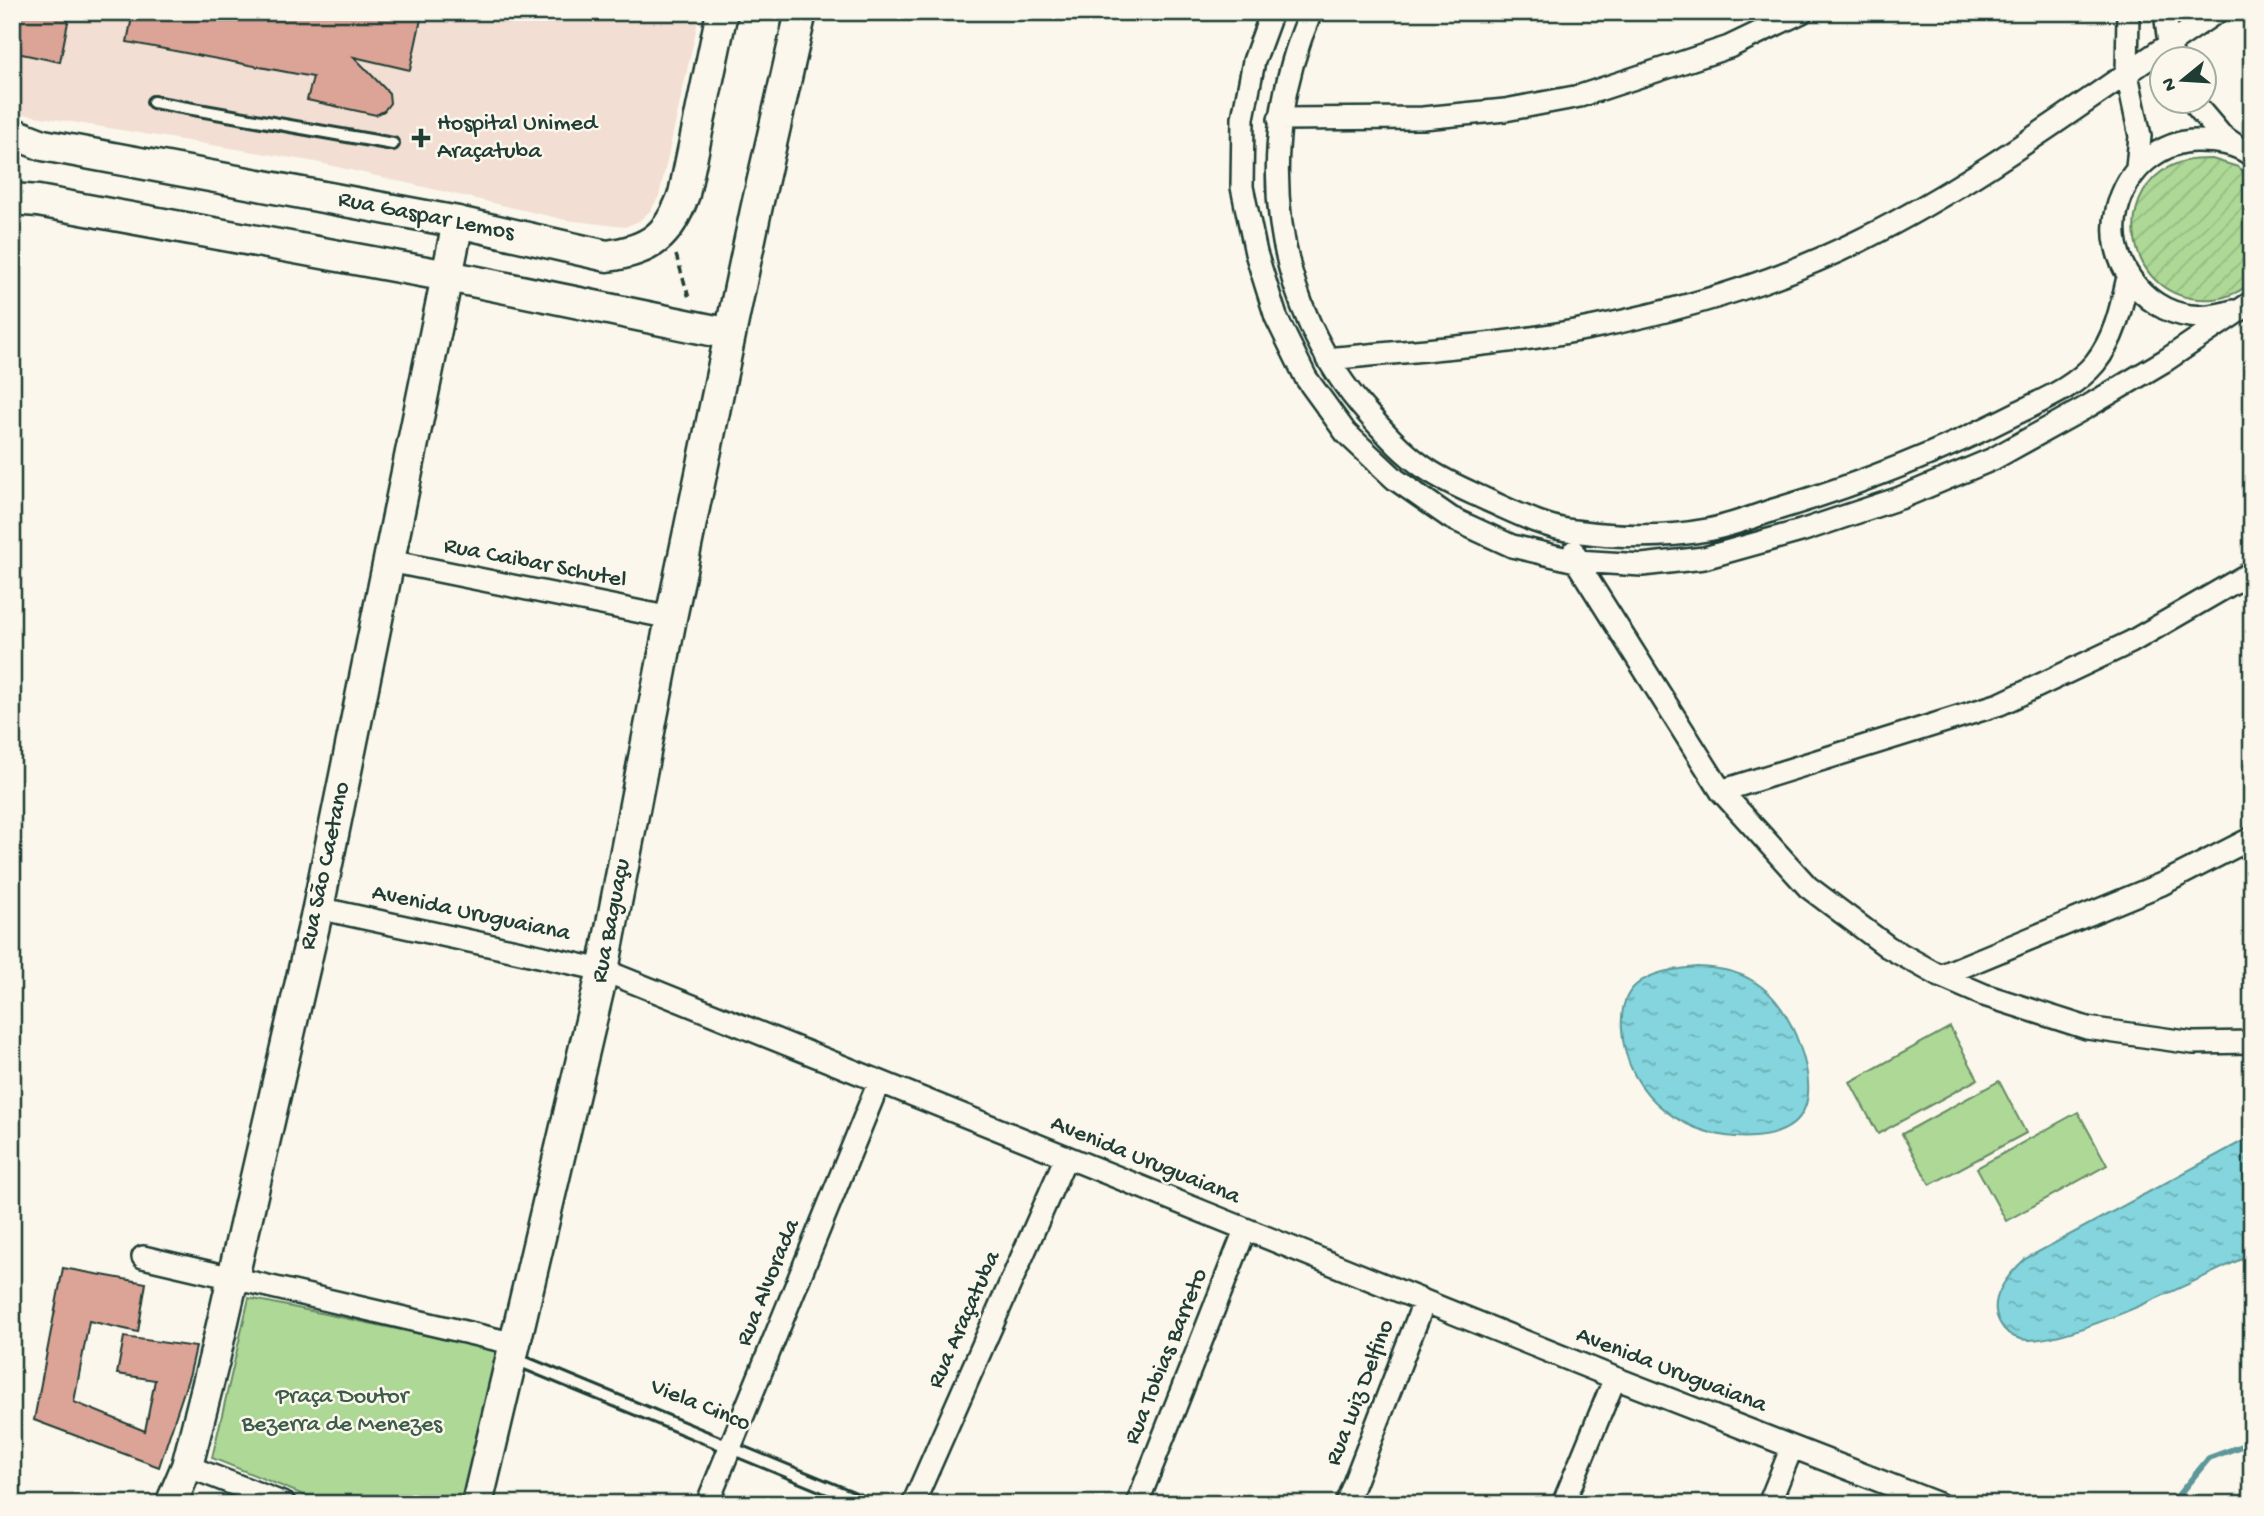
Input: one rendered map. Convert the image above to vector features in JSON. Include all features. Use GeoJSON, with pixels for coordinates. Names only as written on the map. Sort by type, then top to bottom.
{"type":"FeatureCollection","features":[{"type":"Feature","properties":{"kind":"main road","name":"Rua Gaspar Lemos"},"geometry":{"type":"LineString","coordinates":[[12,133],[43,145],[458,222],[607,256],[632,253],[650,244],[668,229],[684,194],[722,12]]}},
{"type":"Feature","properties":{"kind":"main road","name":"Rua Baguaçu"},"geometry":{"type":"LineString","coordinates":[[477,1504],[603,970],[671,618],[756,210],[801,12]]}},
{"type":"Feature","properties":{"kind":"main road"},"geometry":{"type":"LineString","coordinates":[[12,199],[38,201],[448,276],[730,334]]}},
{"type":"Feature","properties":{"kind":"main road","name":"Rua São Caetano"},"geometry":{"type":"LineString","coordinates":[[171,1504],[187,1466],[318,908],[458,222]]}},
{"type":"Feature","properties":{"kind":"street"},"geometry":{"type":"LineString","coordinates":[[1272,12],[1254,61],[1243,118],[1242,187],[1256,253],[1276,317],[1306,378],[1346,433],[1395,479],[1451,518],[1512,546],[1576,561],[1642,565],[1704,558],[1801,531],[1900,498],[1993,459],[2166,360],[2248,305]]}},
{"type":"Feature","properties":{"kind":"street"},"geometry":{"type":"LineString","coordinates":[[1311,12],[1290,69],[1279,119],[1276,174],[1280,222],[1290,270],[1306,315],[1327,359],[1356,400],[1389,438],[1427,470],[1521,515],[1571,531],[1663,535],[1709,530],[1862,480],[1971,437],[2074,383],[2095,363],[2108,344],[2118,322],[2128,277]]}},
{"type":"Feature","properties":{"kind":"street"},"geometry":{"type":"LineString","coordinates":[[1279,119],[1423,118],[1505,110],[1580,96],[1729,47],[1802,12]]}},
{"type":"Feature","properties":{"kind":"street"},"geometry":{"type":"LineString","coordinates":[[2128,12],[2127,74],[2140,135],[2137,168]]}},
{"type":"Feature","properties":{"kind":"street"},"geometry":{"type":"LineString","coordinates":[[2165,12],[2171,46]]}},
{"type":"Feature","properties":{"kind":"street"},"geometry":{"type":"LineString","coordinates":[[2179,46],[2217,12]]}},
{"type":"Feature","properties":{"kind":"street"},"geometry":{"type":"LineString","coordinates":[[1254,61],[1290,69]]}},
{"type":"Feature","properties":{"kind":"street"},"geometry":{"type":"LineString","coordinates":[[1327,359],[1498,342],[1594,327],[1686,304],[1775,276],[1861,241],[1945,194],[2127,74],[2148,64]]}},
{"type":"Feature","properties":{"kind":"street"},"geometry":{"type":"LineString","coordinates":[[2205,116],[2221,135],[2248,153]]}},
{"type":"Feature","properties":{"kind":"street"},"geometry":{"type":"LineString","coordinates":[[2248,153],[2217,141],[2188,141],[2160,150],[2137,168],[2121,193],[2114,221],[2117,250],[2128,277],[2145,296],[2166,309],[2189,316],[2214,317],[2248,305]]}},
{"type":"Feature","properties":{"kind":"street"},"geometry":{"type":"LineString","coordinates":[[1271,301],[1297,292]]}},
{"type":"Feature","properties":{"kind":"street"},"geometry":{"type":"LineString","coordinates":[[1571,531],[1576,561],[1720,791],[1808,887],[1888,947],[1940,976],[1984,995],[2087,1028],[2193,1043],[2252,1042]]}},
{"type":"Feature","properties":{"kind":"street","name":"Rua Caibar Schutel"},"geometry":{"type":"LineString","coordinates":[[389,561],[671,618]]}},
{"type":"Feature","properties":{"kind":"street"},"geometry":{"type":"LineString","coordinates":[[1720,791],[2000,704],[2131,642],[2252,572]]}},
{"type":"Feature","properties":{"kind":"street"},"geometry":{"type":"LineString","coordinates":[[1940,976],[2162,884],[2252,838]]}},
{"type":"Feature","properties":{"kind":"street","name":"Avenida Uruguaiana"},"geometry":{"type":"LineString","coordinates":[[318,908],[603,970],[1615,1378],[1939,1504]]}},
{"type":"Feature","properties":{"kind":"street","name":"Rua Alvorada"},"geometry":{"type":"LineString","coordinates":[[707,1504],[879,1082]]}},
{"type":"Feature","properties":{"kind":"street","name":"Rua Araçatuba"},"geometry":{"type":"LineString","coordinates":[[913,1504],[1066,1157]]}},
{"type":"Feature","properties":{"kind":"street","name":"Rua Tobias Barreto"},"geometry":{"type":"LineString","coordinates":[[1137,1504],[1245,1230]]}},
{"type":"Feature","properties":{"kind":"street","name":"Viela Cinco"},"geometry":{"type":"LineString","coordinates":[[143,1257],[232,1277],[514,1351]]}},
{"type":"Feature","properties":{"kind":"street","name":"Rua Luiz Delfino"},"geometry":{"type":"LineString","coordinates":[[1346,1504],[1424,1301]]}},
{"type":"Feature","properties":{"kind":"street"},"geometry":{"type":"LineString","coordinates":[[1563,1504],[1615,1378]]}},
{"type":"Feature","properties":{"kind":"street"},"geometry":{"type":"LineString","coordinates":[[1769,1504],[1792,1447]]}},
{"type":"Feature","properties":{"kind":"street"},"geometry":{"type":"LineString","coordinates":[[187,1466],[285,1504]]}},
{"type":"Feature","properties":{"kind":"lane"},"geometry":{"type":"LineString","coordinates":[[153,102],[393,144]]}},
{"type":"Feature","properties":{"kind":"lane","name":"Viela Cinco"},"geometry":{"type":"LineString","coordinates":[[514,1351],[867,1504]]}},
{"type":"Feature","properties":{"kind":"path"},"geometry":{"type":"LineString","coordinates":[[668,229],[698,327]]}},
{"type":"Feature","properties":{"kind":"shaded area","name":"Hospital Unimed Araçatuba"},"geometry":{"type":"Polygon","coordinates":[[[12,12],[700,12],[659,196],[651,210],[639,221],[625,227],[566,220],[316,162],[23,114],[12,108],[12,12]]]}},
{"type":"Feature","properties":{"kind":"green space"},"geometry":{"type":"Polygon","coordinates":[[[2212,159],[2238,167],[2252,179],[2252,281],[2229,296],[2213,299],[2182,296],[2159,283],[2143,264],[2135,240],[2135,215],[2144,192],[2160,173],[2185,161],[2212,159]]]}},
{"type":"Feature","properties":{"kind":"green space"},"geometry":{"type":"Polygon","coordinates":[[[1950,1027],[1978,1079],[1878,1134],[1850,1082],[1950,1027]]]}},
{"type":"Feature","properties":{"kind":"green space"},"geometry":{"type":"Polygon","coordinates":[[[1999,1081],[2026,1133],[1930,1185],[1902,1134],[1999,1081]]]}},
{"type":"Feature","properties":{"kind":"green space"},"geometry":{"type":"Polygon","coordinates":[[[2078,1112],[2107,1165],[2006,1221],[1977,1168],[2078,1112]]]}},
{"type":"Feature","properties":{"kind":"green space","name":"Praça Doutor Bezerra de Menezes"},"geometry":{"type":"Polygon","coordinates":[[[249,1298],[506,1352],[468,1504],[326,1504],[212,1458],[249,1298]]]}},
{"type":"Feature","properties":{"kind":"water"},"geometry":{"type":"Polygon","coordinates":[[[1697,967],[1726,970],[1753,981],[1776,1000],[1787,1017],[1808,1077],[1806,1106],[1799,1118],[1789,1127],[1755,1137],[1730,1137],[1707,1132],[1685,1123],[1665,1110],[1648,1094],[1635,1075],[1626,1053],[1622,1029],[1626,999],[1642,980],[1665,972],[1697,967]]]}},
{"type":"Feature","properties":{"kind":"water"},"geometry":{"type":"Polygon","coordinates":[[[2252,1136],[2252,1254],[2135,1308],[2068,1333],[2041,1339],[2021,1339],[2004,1329],[1996,1314],[1998,1296],[2006,1280],[2025,1259],[2252,1136]]]}},
{"type":"Feature","properties":{"kind":"building"},"geometry":{"type":"Polygon","coordinates":[[[12,12],[70,12],[60,62],[12,52],[12,12]]]}},
{"type":"Feature","properties":{"kind":"building"},"geometry":{"type":"Polygon","coordinates":[[[133,12],[390,12],[421,19],[410,70],[354,57],[389,93],[390,103],[384,111],[376,115],[307,100],[313,77],[127,42],[133,12]]]}},
{"type":"Feature","properties":{"kind":"building"},"geometry":{"type":"Polygon","coordinates":[[[63,1268],[146,1283],[138,1332],[89,1321],[74,1402],[145,1431],[155,1380],[117,1374],[124,1337],[196,1347],[159,1467],[34,1420],[63,1268]]]}},
{"type":"Feature","properties":{"kind":"waterway"},"geometry":{"type":"LineString","coordinates":[[2171,1504],[2209,1458],[2247,1444],[2252,1438]]}},
{"type":"Feature","properties":{"kind":"place","name":"Hospital Unimed Araçatuba"},"geometry":{"type":"Point","coordinates":[421,138]}}]}
